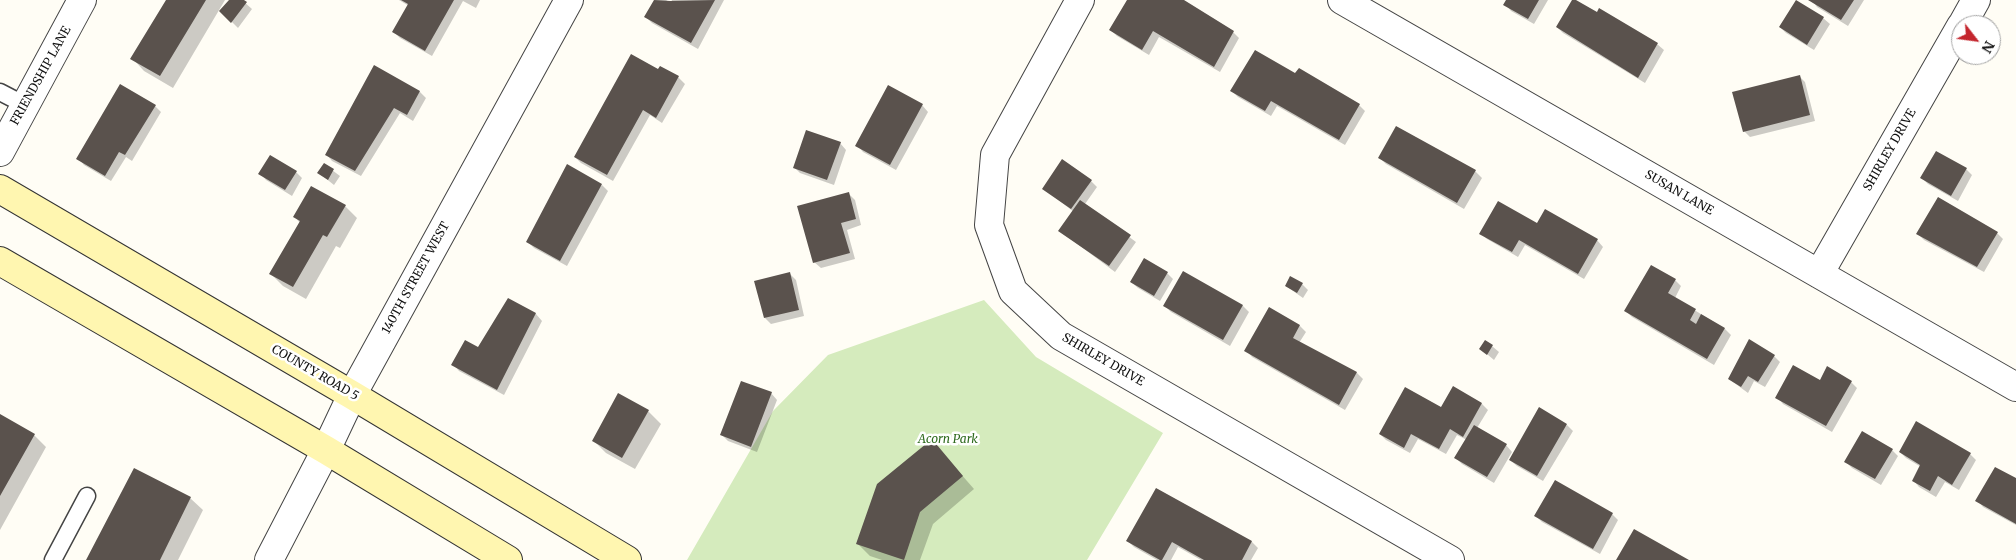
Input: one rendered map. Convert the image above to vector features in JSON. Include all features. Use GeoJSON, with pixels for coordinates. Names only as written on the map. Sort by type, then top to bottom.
{"type":"FeatureCollection","features":[{"type":"Feature","properties":{"kind":"main road","name":"COUNTY ROAD 5"},"geometry":{"type":"LineString","coordinates":[[0,189],[352,395],[627,560]]}},
{"type":"Feature","properties":{"kind":"main road"},"geometry":{"type":"LineString","coordinates":[[0,261],[326,450],[508,560]]}},
{"type":"Feature","properties":{"kind":"street","name":"FRIENDSHIP LANE"},"geometry":{"type":"LineString","coordinates":[[0,152],[82,0]]}},
{"type":"Feature","properties":{"kind":"street","name":"140TH STREET WEST"},"geometry":{"type":"LineString","coordinates":[[269,560],[352,395],[569,0]]}},
{"type":"Feature","properties":{"kind":"street","name":"SHIRLEY DRIVE"},"geometry":{"type":"LineString","coordinates":[[1080,0],[994,155],[989,225],[1013,291],[1061,336],[1450,560]]}},
{"type":"Feature","properties":{"kind":"street","name":"SUSAN LANE"},"geometry":{"type":"LineString","coordinates":[[1342,0],[2016,387]]}},
{"type":"Feature","properties":{"kind":"street","name":"SHIRLEY DRIVE"},"geometry":{"type":"LineString","coordinates":[[1967,15],[1976,0]]}},
{"type":"Feature","properties":{"kind":"street","name":"SHIRLEY DRIVE"},"geometry":{"type":"LineString","coordinates":[[1819,274],[1951,43]]}},
{"type":"Feature","properties":{"kind":"lane"},"geometry":{"type":"LineString","coordinates":[[0,92],[25,105]]}},
{"type":"Feature","properties":{"kind":"lane"},"geometry":{"type":"LineString","coordinates":[[53,560],[87,496]]}},
{"type":"Feature","properties":{"kind":"green space","name":"Acorn Park"},"geometry":{"type":"Polygon","coordinates":[[[984,300],[1036,357],[1163,433],[1087,560],[687,560],[773,411],[828,355],[984,300]]]}},
{"type":"Feature","properties":{"kind":"building"},"geometry":{"type":"Polygon","coordinates":[[[166,0],[206,0],[160,76],[130,59],[166,0]]]}},
{"type":"Feature","properties":{"kind":"building"},"geometry":{"type":"Polygon","coordinates":[[[229,0],[244,0],[247,2],[231,23],[219,11],[229,0]]]}},
{"type":"Feature","properties":{"kind":"building"},"geometry":{"type":"Polygon","coordinates":[[[401,0],[454,0],[425,51],[392,32],[408,4],[401,0]]]}},
{"type":"Feature","properties":{"kind":"building"},"geometry":{"type":"Polygon","coordinates":[[[654,0],[715,0],[691,43],[644,17],[654,0]]]}},
{"type":"Feature","properties":{"kind":"building"},"geometry":{"type":"Polygon","coordinates":[[[1127,0],[1184,0],[1234,31],[1214,67],[1153,31],[1142,50],[1109,30],[1127,0]]]}},
{"type":"Feature","properties":{"kind":"building"},"geometry":{"type":"Polygon","coordinates":[[[1506,0],[1539,0],[1528,19],[1503,5],[1506,0]]]}},
{"type":"Feature","properties":{"kind":"building"},"geometry":{"type":"Polygon","coordinates":[[[1572,0],[1576,0],[1597,12],[1599,8],[1658,43],[1638,78],[1556,27],[1572,0]]]}},
{"type":"Feature","properties":{"kind":"building"},"geometry":{"type":"Polygon","coordinates":[[[1796,0],[1824,17],[1807,45],[1779,27],[1796,0]]]}},
{"type":"Feature","properties":{"kind":"building"},"geometry":{"type":"Polygon","coordinates":[[[1808,0],[1854,0],[1841,20],[1808,0]]]}},
{"type":"Feature","properties":{"kind":"building"},"geometry":{"type":"Polygon","coordinates":[[[1255,50],[1295,73],[1299,68],[1360,104],[1339,140],[1271,101],[1265,111],[1230,91],[1255,50]]]}},
{"type":"Feature","properties":{"kind":"building"},"geometry":{"type":"Polygon","coordinates":[[[631,54],[658,69],[660,66],[679,76],[656,118],[643,110],[607,175],[574,157],[631,54]]]}},
{"type":"Feature","properties":{"kind":"building"},"geometry":{"type":"Polygon","coordinates":[[[374,65],[420,91],[407,115],[394,108],[355,171],[325,155],[374,65]]]}},
{"type":"Feature","properties":{"kind":"building"},"geometry":{"type":"Polygon","coordinates":[[[1800,75],[1810,115],[1743,132],[1732,92],[1800,75]]]}},
{"type":"Feature","properties":{"kind":"building"},"geometry":{"type":"Polygon","coordinates":[[[120,84],[156,105],[125,155],[119,152],[105,176],[76,159],[120,84]]]}},
{"type":"Feature","properties":{"kind":"building"},"geometry":{"type":"Polygon","coordinates":[[[888,85],[923,104],[890,165],[855,146],[888,85]]]}},
{"type":"Feature","properties":{"kind":"building"},"geometry":{"type":"Polygon","coordinates":[[[1396,126],[1476,170],[1457,203],[1378,158],[1396,126]]]}},
{"type":"Feature","properties":{"kind":"building"},"geometry":{"type":"Polygon","coordinates":[[[806,130],[841,142],[827,180],[793,168],[806,130]]]}},
{"type":"Feature","properties":{"kind":"building"},"geometry":{"type":"Polygon","coordinates":[[[1936,151],[1967,168],[1951,196],[1920,178],[1936,151]]]}},
{"type":"Feature","properties":{"kind":"building"},"geometry":{"type":"Polygon","coordinates":[[[270,155],[297,171],[285,190],[258,174],[270,155]]]}},
{"type":"Feature","properties":{"kind":"building"},"geometry":{"type":"Polygon","coordinates":[[[1062,159],[1092,180],[1071,209],[1042,189],[1062,159]]]}},
{"type":"Feature","properties":{"kind":"building"},"geometry":{"type":"Polygon","coordinates":[[[324,163],[334,169],[328,180],[317,173],[324,163]]]}},
{"type":"Feature","properties":{"kind":"building"},"geometry":{"type":"Polygon","coordinates":[[[567,164],[602,184],[560,261],[526,242],[567,164]]]}},
{"type":"Feature","properties":{"kind":"building"},"geometry":{"type":"Polygon","coordinates":[[[311,186],[346,205],[327,237],[323,235],[293,287],[269,274],[300,221],[293,217],[311,186]]]}},
{"type":"Feature","properties":{"kind":"building"},"geometry":{"type":"Polygon","coordinates":[[[849,192],[856,219],[841,223],[850,253],[813,263],[797,206],[849,192]]]}},
{"type":"Feature","properties":{"kind":"building"},"geometry":{"type":"Polygon","coordinates":[[[1938,197],[1998,232],[1977,267],[1916,234],[1938,197]]]}},
{"type":"Feature","properties":{"kind":"building"},"geometry":{"type":"Polygon","coordinates":[[[1080,200],[1131,235],[1109,266],[1058,231],[1080,200]]]}},
{"type":"Feature","properties":{"kind":"building"},"geometry":{"type":"Polygon","coordinates":[[[1498,201],[1537,223],[1545,209],[1598,239],[1578,274],[1519,240],[1512,252],[1479,234],[1498,201]]]}},
{"type":"Feature","properties":{"kind":"building"},"geometry":{"type":"Polygon","coordinates":[[[1144,258],[1168,272],[1154,296],[1130,282],[1144,258]]]}},
{"type":"Feature","properties":{"kind":"building"},"geometry":{"type":"Polygon","coordinates":[[[1651,265],[1676,279],[1668,293],[1696,309],[1690,320],[1696,324],[1701,314],[1725,328],[1707,359],[1624,311],[1651,265]]]}},
{"type":"Feature","properties":{"kind":"building"},"geometry":{"type":"Polygon","coordinates":[[[1183,271],[1243,305],[1223,340],[1163,306],[1183,271]]]}},
{"type":"Feature","properties":{"kind":"building"},"geometry":{"type":"Polygon","coordinates":[[[790,272],[799,310],[764,318],[754,281],[790,272]]]}},
{"type":"Feature","properties":{"kind":"building"},"geometry":{"type":"Polygon","coordinates":[[[1290,276],[1303,283],[1297,293],[1285,286],[1290,276]]]}},
{"type":"Feature","properties":{"kind":"building"},"geometry":{"type":"Polygon","coordinates":[[[508,298],[536,313],[497,390],[451,365],[465,340],[478,347],[508,298]]]}},
{"type":"Feature","properties":{"kind":"building"},"geometry":{"type":"Polygon","coordinates":[[[1269,307],[1300,325],[1293,338],[1357,372],[1339,405],[1244,351],[1269,307]]]}},
{"type":"Feature","properties":{"kind":"building"},"geometry":{"type":"Polygon","coordinates":[[[1749,339],[1775,355],[1758,382],[1748,376],[1741,387],[1728,379],[1749,339]]]}},
{"type":"Feature","properties":{"kind":"building"},"geometry":{"type":"Polygon","coordinates":[[[1485,340],[1493,345],[1487,355],[1479,349],[1485,340]]]}},
{"type":"Feature","properties":{"kind":"building"},"geometry":{"type":"Polygon","coordinates":[[[1793,365],[1820,380],[1827,366],[1852,381],[1826,426],[1775,398],[1793,365]]]}},
{"type":"Feature","properties":{"kind":"building"},"geometry":{"type":"Polygon","coordinates":[[[741,381],[772,392],[751,447],[720,435],[741,381]]]}},
{"type":"Feature","properties":{"kind":"building"},"geometry":{"type":"Polygon","coordinates":[[[1453,386],[1482,403],[1463,437],[1450,429],[1439,449],[1411,434],[1404,448],[1379,434],[1405,387],[1441,407],[1453,386]]]}},
{"type":"Feature","properties":{"kind":"building"},"geometry":{"type":"Polygon","coordinates":[[[618,393],[649,410],[622,458],[592,441],[618,393]]]}},
{"type":"Feature","properties":{"kind":"building"},"geometry":{"type":"Polygon","coordinates":[[[1539,407],[1567,424],[1537,476],[1509,460],[1539,407]]]}},
{"type":"Feature","properties":{"kind":"building"},"geometry":{"type":"Polygon","coordinates":[[[0,414],[35,434],[0,496],[0,414]]]}},
{"type":"Feature","properties":{"kind":"building"},"geometry":{"type":"Polygon","coordinates":[[[1916,421],[1971,453],[1952,485],[1938,476],[1930,491],[1912,481],[1920,465],[1899,452],[1916,421]]]}},
{"type":"Feature","properties":{"kind":"building"},"geometry":{"type":"Polygon","coordinates":[[[1474,425],[1507,444],[1487,477],[1454,458],[1474,425]]]}},
{"type":"Feature","properties":{"kind":"building"},"geometry":{"type":"Polygon","coordinates":[[[1862,431],[1893,449],[1875,479],[1844,462],[1862,431]]]}},
{"type":"Feature","properties":{"kind":"building"},"geometry":{"type":"Polygon","coordinates":[[[932,439],[963,476],[920,512],[904,560],[856,544],[877,484],[932,439]]]}},
{"type":"Feature","properties":{"kind":"building"},"geometry":{"type":"Polygon","coordinates":[[[1995,467],[2016,478],[2016,524],[1975,501],[1995,467]]]}},
{"type":"Feature","properties":{"kind":"building"},"geometry":{"type":"Polygon","coordinates":[[[134,468],[191,497],[160,560],[86,560],[134,468]]]}},
{"type":"Feature","properties":{"kind":"building"},"geometry":{"type":"Polygon","coordinates":[[[1555,480],[1613,513],[1593,549],[1534,516],[1555,480]]]}},
{"type":"Feature","properties":{"kind":"building"},"geometry":{"type":"Polygon","coordinates":[[[1156,488],[1252,541],[1242,560],[1204,560],[1172,542],[1162,560],[1160,560],[1126,541],[1156,488]]]}},
{"type":"Feature","properties":{"kind":"building"},"geometry":{"type":"Polygon","coordinates":[[[1634,529],[1689,560],[1616,560],[1634,529]]]}}]}
